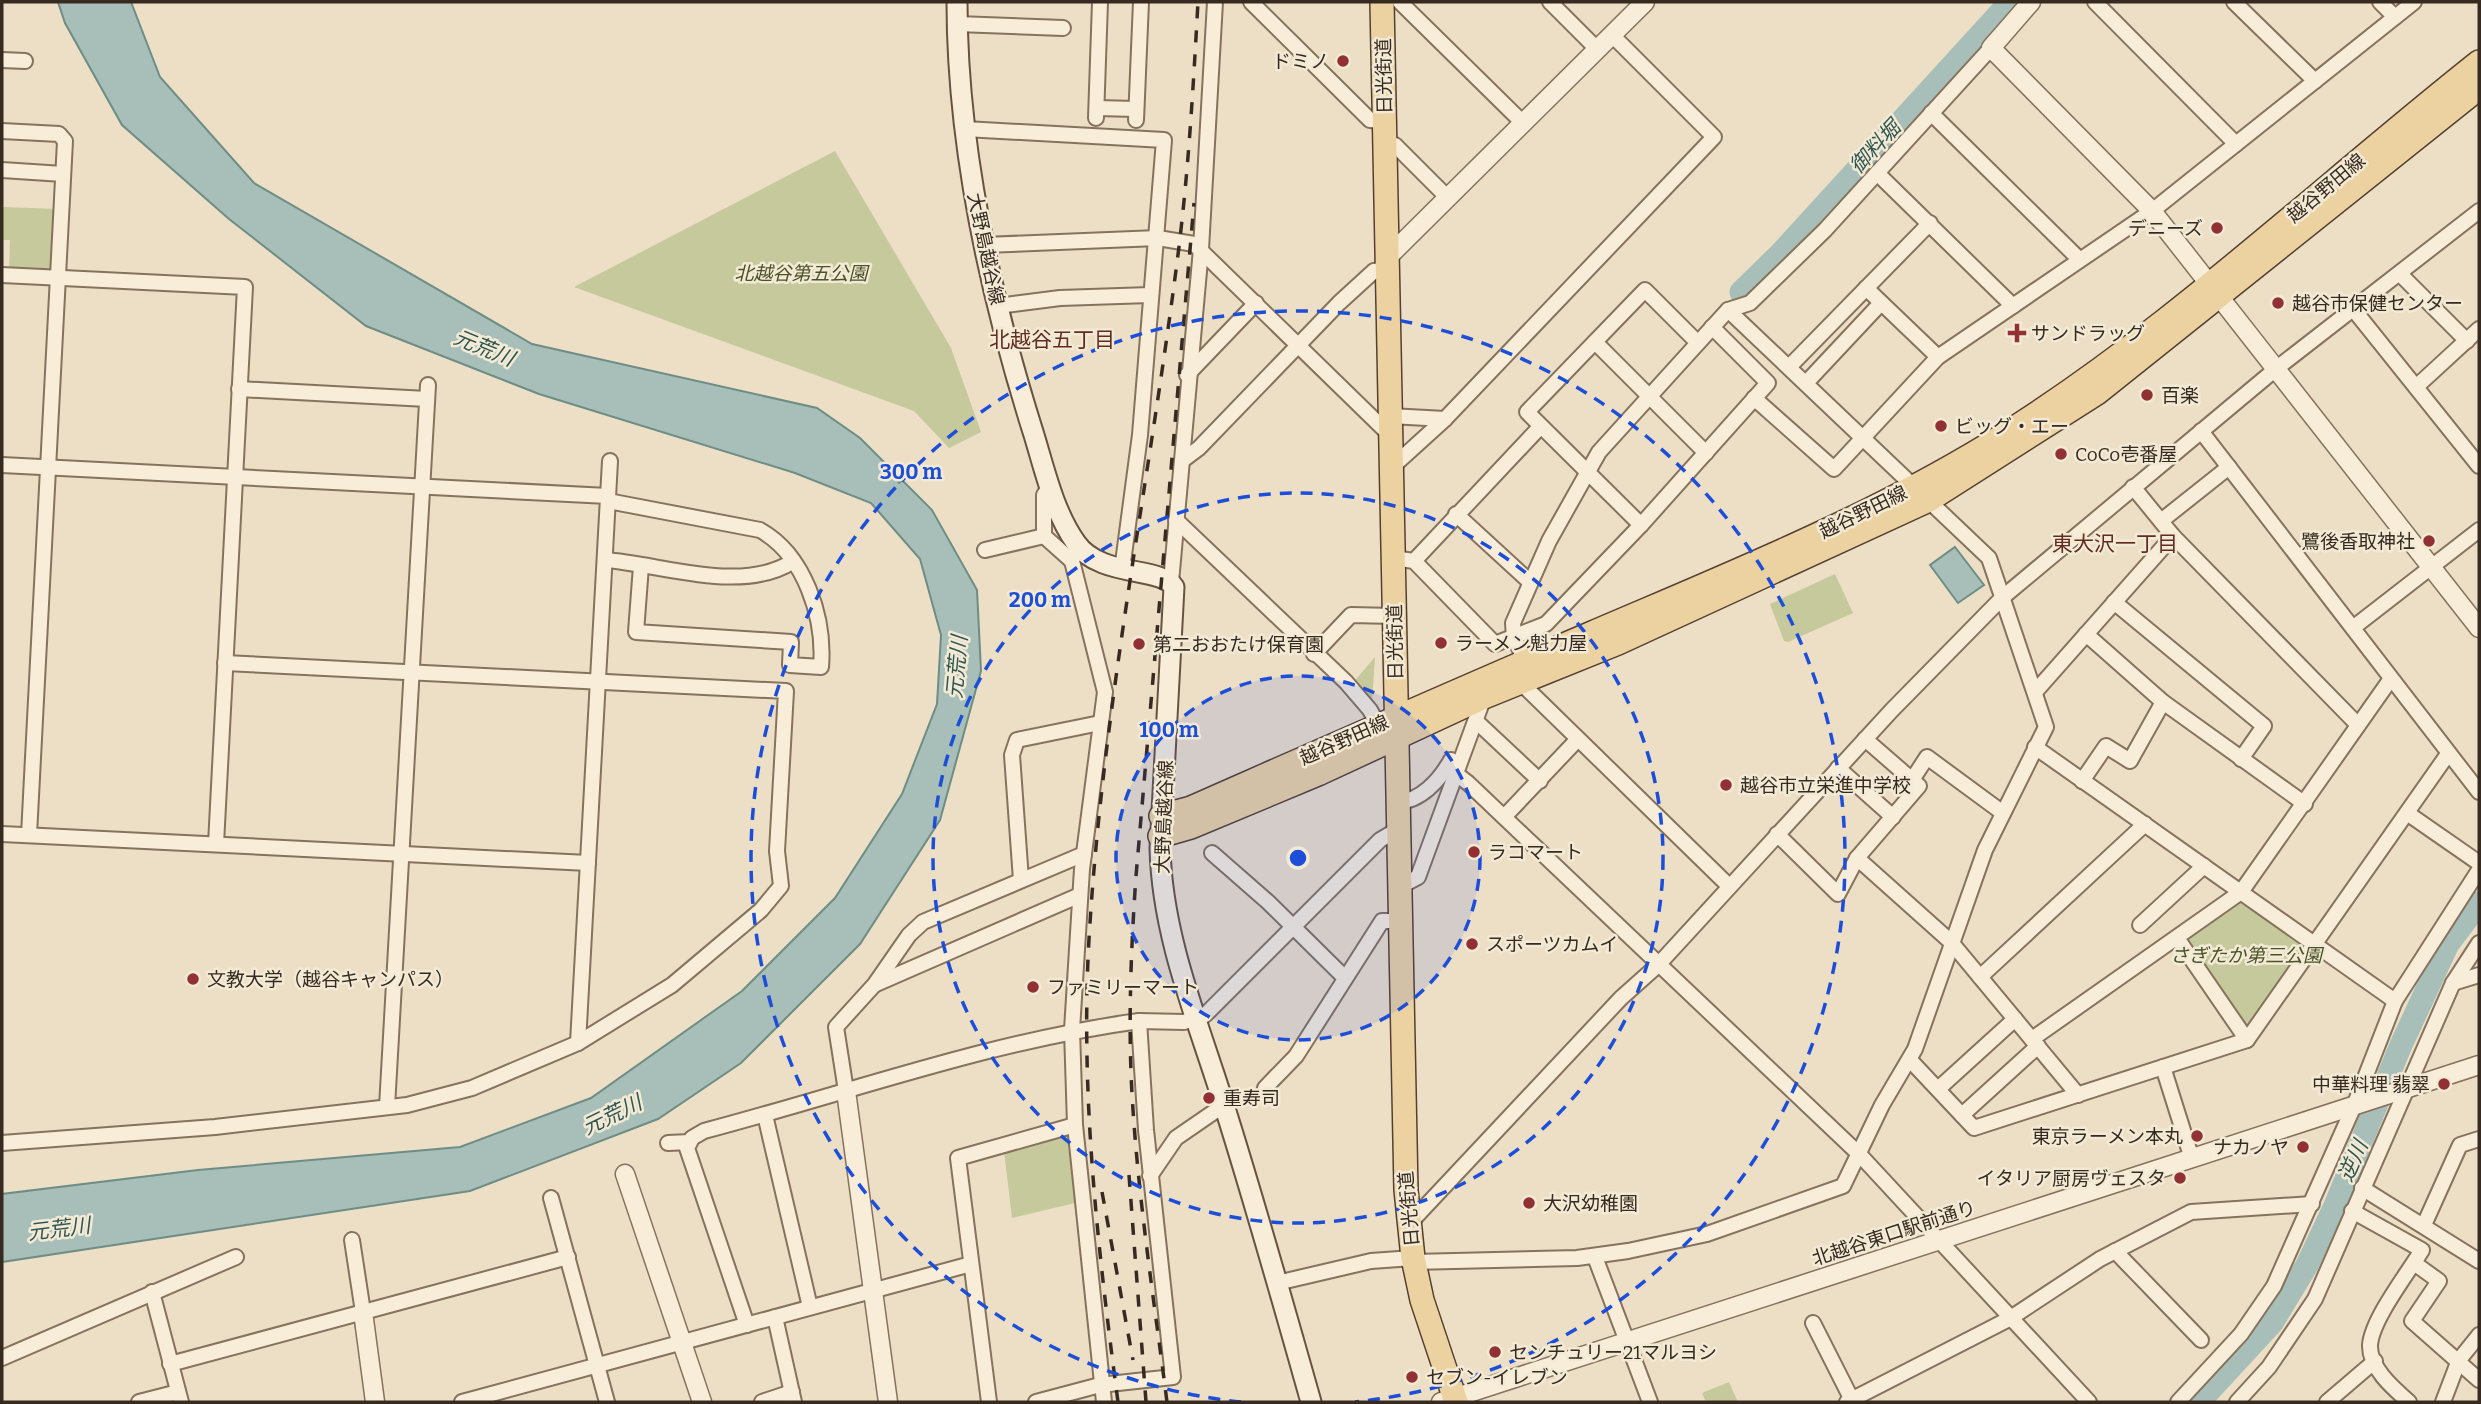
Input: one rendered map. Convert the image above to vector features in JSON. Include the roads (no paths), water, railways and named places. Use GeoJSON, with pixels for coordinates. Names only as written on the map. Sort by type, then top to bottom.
{"type":"FeatureCollection","features":[{"type":"Feature","properties":{"kind":"main road","name":"大野島越谷線"},"geometry":{"type":"LineString","coordinates":[[957,2],[965,130],[984,245],[1015,374],[1050,486],[1075,554],[1100,564],[1171,582],[1175,596],[1161,826],[1164,908],[1195,1020],[1224,1105],[1311,1402]]}},
{"type":"Feature","properties":{"kind":"main road","name":"日光街道"},"geometry":{"type":"LineString","coordinates":[[1382,2],[1391,468],[1404,559],[1394,616],[1390,727],[1397,802],[1408,1225],[1413,1260],[1450,1401]]}},
{"type":"Feature","properties":{"kind":"main road","name":"越谷野田線"},"geometry":{"type":"LineString","coordinates":[[2215,291],[2479,62]]}},
{"type":"Feature","properties":{"kind":"main road","name":"越谷野田線"},"geometry":{"type":"LineString","coordinates":[[1390,727],[1522,684],[1778,572],[1922,494],[2215,291],[2479,88]]}},
{"type":"Feature","properties":{"kind":"main road","name":"越谷野田線"},"geometry":{"type":"LineString","coordinates":[[1161,826],[1202,822],[1526,661],[1804,540],[1922,494]]}},
{"type":"Feature","properties":{"kind":"street"},"geometry":{"type":"LineString","coordinates":[[1100,2],[1097,113],[1136,114],[1141,2]]}},
{"type":"Feature","properties":{"kind":"street"},"geometry":{"type":"LineString","coordinates":[[1171,582],[1183,460],[1187,375],[1201,249],[1215,2]]}},
{"type":"Feature","properties":{"kind":"street"},"geometry":{"type":"LineString","coordinates":[[1251,2],[1370,120],[1385,121]]}},
{"type":"Feature","properties":{"kind":"street"},"geometry":{"type":"LineString","coordinates":[[1400,2],[1522,122]]}},
{"type":"Feature","properties":{"kind":"street"},"geometry":{"type":"LineString","coordinates":[[1550,2],[1598,50]]}},
{"type":"Feature","properties":{"kind":"street"},"geometry":{"type":"LineString","coordinates":[[1183,460],[1199,448],[1374,271],[1388,263],[1447,197],[1646,2]]}},
{"type":"Feature","properties":{"kind":"street"},"geometry":{"type":"LineString","coordinates":[[1526,661],[1514,638],[1513,623],[1529,581],[1599,452],[1728,310],[1750,303],[1877,173],[2031,2]]}},
{"type":"Feature","properties":{"kind":"street"},"geometry":{"type":"LineString","coordinates":[[2095,2],[2236,144]]}},
{"type":"Feature","properties":{"kind":"street"},"geometry":{"type":"LineString","coordinates":[[2234,2],[2315,81]]}},
{"type":"Feature","properties":{"kind":"street"},"geometry":{"type":"LineString","coordinates":[[2380,2],[2395,17]]}},
{"type":"Feature","properties":{"kind":"street"},"geometry":{"type":"LineString","coordinates":[[1754,398],[1834,470],[1862,436],[1938,357],[2152,211],[2414,2]]}},
{"type":"Feature","properties":{"kind":"street"},"geometry":{"type":"LineString","coordinates":[[957,24],[1063,28]]}},
{"type":"Feature","properties":{"kind":"street"},"geometry":{"type":"LineString","coordinates":[[1391,468],[1445,419],[1714,136],[1613,36]]}},
{"type":"Feature","properties":{"kind":"street"},"geometry":{"type":"LineString","coordinates":[[1991,47],[2152,211],[2479,628]]}},
{"type":"Feature","properties":{"kind":"street"},"geometry":{"type":"LineString","coordinates":[[2,60],[25,61]]}},
{"type":"Feature","properties":{"kind":"street"},"geometry":{"type":"LineString","coordinates":[[1931,113],[2079,259]]}},
{"type":"Feature","properties":{"kind":"street"},"geometry":{"type":"LineString","coordinates":[[965,130],[1164,140],[1140,435],[1122,570]]}},
{"type":"Feature","properties":{"kind":"street"},"geometry":{"type":"LineString","coordinates":[[2,131],[59,134],[65,141],[29,835]]}},
{"type":"Feature","properties":{"kind":"street"},"geometry":{"type":"LineString","coordinates":[[1386,146],[1395,145],[1447,197]]}},
{"type":"Feature","properties":{"kind":"street"},"geometry":{"type":"LineString","coordinates":[[2,170],[64,174]]}},
{"type":"Feature","properties":{"kind":"street"},"geometry":{"type":"LineString","coordinates":[[1877,173],[2013,306]]}},
{"type":"Feature","properties":{"kind":"street"},"geometry":{"type":"LineString","coordinates":[[1408,1225],[1621,998],[1658,965],[1865,739],[2003,597],[2277,368],[2479,211]]}},
{"type":"Feature","properties":{"kind":"street"},"geometry":{"type":"LineString","coordinates":[[1789,367],[1930,223]]}},
{"type":"Feature","properties":{"kind":"street"},"geometry":{"type":"LineString","coordinates":[[984,245],[1158,238],[1194,244],[1298,345],[1390,426],[1445,419]]}},
{"type":"Feature","properties":{"kind":"street"},"geometry":{"type":"LineString","coordinates":[[2400,274],[2466,341]]}},
{"type":"Feature","properties":{"kind":"street"},"geometry":{"type":"LineString","coordinates":[[2,275],[244,287],[216,845]]}},
{"type":"Feature","properties":{"kind":"street"},"geometry":{"type":"LineString","coordinates":[[1866,288],[1938,357]]}},
{"type":"Feature","properties":{"kind":"street"},"geometry":{"type":"LineString","coordinates":[[1641,525],[1527,412],[1645,290],[1699,343]]}},
{"type":"Feature","properties":{"kind":"street"},"geometry":{"type":"LineString","coordinates":[[998,306],[1060,298],[1150,295]]}},
{"type":"Feature","properties":{"kind":"street"},"geometry":{"type":"LineString","coordinates":[[1187,375],[1256,303]]}},
{"type":"Feature","properties":{"kind":"street"},"geometry":{"type":"LineString","coordinates":[[1806,383],[1881,303]]}},
{"type":"Feature","properties":{"kind":"street"},"geometry":{"type":"LineString","coordinates":[[1277,1283],[1371,1261],[1595,1257],[1707,1234],[1832,1191],[1843,1186],[1882,1105],[1910,1059],[1985,850],[2046,727],[1989,558],[1728,310]]}},
{"type":"Feature","properties":{"kind":"street"},"geometry":{"type":"LineString","coordinates":[[2354,310],[2479,466]]}},
{"type":"Feature","properties":{"kind":"street"},"geometry":{"type":"LineString","coordinates":[[1540,427],[1456,514],[1404,559],[1495,644],[1546,624],[1641,525],[1768,383],[1712,327]]}},
{"type":"Feature","properties":{"kind":"street"},"geometry":{"type":"LineString","coordinates":[[2416,387],[2479,330]]}},
{"type":"Feature","properties":{"kind":"street"},"geometry":{"type":"LineString","coordinates":[[1595,342],[1706,453]]}},
{"type":"Feature","properties":{"kind":"street"},"geometry":{"type":"LineString","coordinates":[[239,389],[427,392],[387,1107]]}},
{"type":"Feature","properties":{"kind":"street"},"geometry":{"type":"LineString","coordinates":[[2201,431],[2354,627],[2390,680],[2479,792]]}},
{"type":"Feature","properties":{"kind":"street"},"geometry":{"type":"LineString","coordinates":[[578,1043],[610,461]]}},
{"type":"Feature","properties":{"kind":"street"},"geometry":{"type":"LineString","coordinates":[[2,465],[608,498],[760,530],[780,545],[812,595],[822,651],[821,667],[790,666],[791,642],[636,632],[641,566]]}},
{"type":"Feature","properties":{"kind":"street"},"geometry":{"type":"LineString","coordinates":[[2161,521],[2229,467]]}},
{"type":"Feature","properties":{"kind":"street"},"geometry":{"type":"LineString","coordinates":[[1044,536],[1044,495],[1050,486]]}},
{"type":"Feature","properties":{"kind":"street"},"geometry":{"type":"LineString","coordinates":[[2133,487],[2173,536],[2358,725]]}},
{"type":"Feature","properties":{"kind":"street"},"geometry":{"type":"LineString","coordinates":[[1456,514],[1529,581]]}},
{"type":"Feature","properties":{"kind":"street"},"geometry":{"type":"LineString","coordinates":[[1176,520],[1390,727]]}},
{"type":"Feature","properties":{"kind":"street"},"geometry":{"type":"LineString","coordinates":[[2354,627],[2479,530]]}},
{"type":"Feature","properties":{"kind":"street"},"geometry":{"type":"LineString","coordinates":[[985,550],[1044,536],[1075,554],[1105,692],[1084,854],[1072,1030],[1075,1125],[1100,1385],[1104,1402]]}},
{"type":"Feature","properties":{"kind":"street"},"geometry":{"type":"LineString","coordinates":[[2035,692],[2173,536]]}},
{"type":"Feature","properties":{"kind":"street"},"geometry":{"type":"LineString","coordinates":[[605,560],[706,574],[763,575],[792,562]]}},
{"type":"Feature","properties":{"kind":"street"},"geometry":{"type":"LineString","coordinates":[[2114,602],[2264,726],[2241,759]]}},
{"type":"Feature","properties":{"kind":"street"},"geometry":{"type":"LineString","coordinates":[[1314,654],[1351,615],[1394,616]]}},
{"type":"Feature","properties":{"kind":"street"},"geometry":{"type":"LineString","coordinates":[[2086,634],[2163,702],[2305,804]]}},
{"type":"Feature","properties":{"kind":"street"},"geometry":{"type":"LineString","coordinates":[[2,1143],[215,1128],[426,1101],[472,1088],[578,1043],[672,985],[761,910],[781,886],[777,851],[786,691],[598,684],[225,663]]}},
{"type":"Feature","properties":{"kind":"street"},"geometry":{"type":"LineString","coordinates":[[1962,1115],[2035,1043],[2241,892],[2390,680]]}},
{"type":"Feature","properties":{"kind":"street"},"geometry":{"type":"LineString","coordinates":[[1522,684],[1729,886]]}},
{"type":"Feature","properties":{"kind":"street"},"geometry":{"type":"LineString","coordinates":[[1399,887],[1418,877],[1451,771],[1475,724],[1484,697]]}},
{"type":"Feature","properties":{"kind":"street"},"geometry":{"type":"LineString","coordinates":[[2082,780],[2106,746],[2130,761],[2163,702]]}},
{"type":"Feature","properties":{"kind":"street"},"geometry":{"type":"LineString","coordinates":[[1021,880],[1012,755],[1017,740],[1100,723]]}},
{"type":"Feature","properties":{"kind":"street"},"geometry":{"type":"LineString","coordinates":[[1475,724],[1540,781]]}},
{"type":"Feature","properties":{"kind":"street"},"geometry":{"type":"LineString","coordinates":[[1777,834],[1838,894],[1857,858],[1919,786],[1865,739]]}},
{"type":"Feature","properties":{"kind":"street"},"geometry":{"type":"LineString","coordinates":[[1504,817],[1577,740]]}},
{"type":"Feature","properties":{"kind":"street"},"geometry":{"type":"LineString","coordinates":[[2035,747],[2395,1002]]}},
{"type":"Feature","properties":{"kind":"street"},"geometry":{"type":"LineString","coordinates":[[1910,1059],[1974,1128],[2247,1040],[2448,754]]}},
{"type":"Feature","properties":{"kind":"street"},"geometry":{"type":"LineString","coordinates":[[1912,780],[1927,757],[2003,813]]}},
{"type":"Feature","properties":{"kind":"street"},"geometry":{"type":"LineString","coordinates":[[1838,768],[1893,817]]}},
{"type":"Feature","properties":{"kind":"street"},"geometry":{"type":"LineString","coordinates":[[1397,802],[1412,802],[1451,771]]}},
{"type":"Feature","properties":{"kind":"street"},"geometry":{"type":"LineString","coordinates":[[1451,771],[1504,817],[1860,1155],[2008,1319],[2089,1402]]}},
{"type":"Feature","properties":{"kind":"street"},"geometry":{"type":"LineString","coordinates":[[2407,813],[2479,863]]}},
{"type":"Feature","properties":{"kind":"street"},"geometry":{"type":"LineString","coordinates":[[1980,976],[2145,824]]}},
{"type":"Feature","properties":{"kind":"street"},"geometry":{"type":"LineString","coordinates":[[668,1143],[689,1140],[704,1131],[1072,1030],[1139,1021],[1195,1020],[1213,1007],[1380,840],[1398,830]]}},
{"type":"Feature","properties":{"kind":"street"},"geometry":{"type":"LineString","coordinates":[[2,834],[588,863]]}},
{"type":"Feature","properties":{"kind":"street"},"geometry":{"type":"LineString","coordinates":[[1212,853],[1345,977]]}},
{"type":"Feature","properties":{"kind":"street"},"geometry":{"type":"LineString","coordinates":[[888,1402],[836,1027],[875,985],[909,935],[923,922],[1084,854]]}},
{"type":"Feature","properties":{"kind":"street"},"geometry":{"type":"LineString","coordinates":[[1857,858],[1951,942],[2078,1095]]}},
{"type":"Feature","properties":{"kind":"street"},"geometry":{"type":"LineString","coordinates":[[2140,925],[2204,866]]}},
{"type":"Feature","properties":{"kind":"street"},"geometry":{"type":"LineString","coordinates":[[2178,1402],[2241,1334],[2274,1286],[2357,1105],[2395,1002],[2479,870]]}},
{"type":"Feature","properties":{"kind":"street"},"geometry":{"type":"LineString","coordinates":[[875,985],[1080,895]]}},
{"type":"Feature","properties":{"kind":"street"},"geometry":{"type":"LineString","coordinates":[[1265,1088],[1296,1056],[1382,921],[1400,920]]}},
{"type":"Feature","properties":{"kind":"street"},"geometry":{"type":"LineString","coordinates":[[2176,938],[2247,1040]]}},
{"type":"Feature","properties":{"kind":"street"},"geometry":{"type":"LineString","coordinates":[[2259,1402],[2242,1397],[2287,1343],[2315,1299],[2401,1091],[2453,984],[2479,943]]}},
{"type":"Feature","properties":{"kind":"street"},"geometry":{"type":"LineString","coordinates":[[2453,984],[2479,975]]}},
{"type":"Feature","properties":{"kind":"street"},"geometry":{"type":"LineString","coordinates":[[1938,1089],[2015,1019]]}},
{"type":"Feature","properties":{"kind":"street"},"geometry":{"type":"LineString","coordinates":[[1036,1402],[1100,1385],[1173,1377],[1150,1176],[1139,1021]]}},
{"type":"Feature","properties":{"kind":"street","name":"北越谷東口駅前通り"},"geometry":{"type":"LineString","coordinates":[[1450,1401],[2479,1065]]}},
{"type":"Feature","properties":{"kind":"street"},"geometry":{"type":"LineString","coordinates":[[2163,1067],[2192,1159]]}},
{"type":"Feature","properties":{"kind":"street"},"geometry":{"type":"LineString","coordinates":[[1150,1176],[1176,1138],[1224,1105]]}},
{"type":"Feature","properties":{"kind":"street"},"geometry":{"type":"LineString","coordinates":[[765,1115],[810,1307]]}},
{"type":"Feature","properties":{"kind":"street"},"geometry":{"type":"LineString","coordinates":[[989,1402],[958,1158],[1075,1125]]}},
{"type":"Feature","properties":{"kind":"street"},"geometry":{"type":"LineString","coordinates":[[2424,1225],[2460,1146],[2479,1139]]}},
{"type":"Feature","properties":{"kind":"street"},"geometry":{"type":"LineString","coordinates":[[689,1140],[687,1148],[747,1325]]}},
{"type":"Feature","properties":{"kind":"street"},"geometry":{"type":"LineString","coordinates":[[625,1174],[702,1402]]}},
{"type":"Feature","properties":{"kind":"street"},"geometry":{"type":"LineString","coordinates":[[2362,1188],[2479,1261]]}},
{"type":"Feature","properties":{"kind":"street"},"geometry":{"type":"LineString","coordinates":[[551,1198],[607,1402]]}},
{"type":"Feature","properties":{"kind":"street"},"geometry":{"type":"LineString","coordinates":[[1813,1323],[1850,1401],[2008,1319],[2115,1251],[2190,1212],[2312,1203]]}},
{"type":"Feature","properties":{"kind":"street"},"geometry":{"type":"LineString","coordinates":[[2352,1211],[2422,1250],[2384,1308],[2370,1345],[2375,1361],[2387,1381],[2409,1402]]}},
{"type":"Feature","properties":{"kind":"street"},"geometry":{"type":"LineString","coordinates":[[352,1240],[375,1402]]}},
{"type":"Feature","properties":{"kind":"street"},"geometry":{"type":"LineString","coordinates":[[2115,1251],[2201,1340]]}},
{"type":"Feature","properties":{"kind":"street"},"geometry":{"type":"LineString","coordinates":[[2,1358],[236,1257]]}},
{"type":"Feature","properties":{"kind":"street"},"geometry":{"type":"LineString","coordinates":[[170,1364],[568,1257]]}},
{"type":"Feature","properties":{"kind":"street"},"geometry":{"type":"LineString","coordinates":[[1595,1257],[1650,1402]]}},
{"type":"Feature","properties":{"kind":"street"},"geometry":{"type":"LineString","coordinates":[[2414,1263],[2439,1281],[2412,1321],[2479,1380]]}},
{"type":"Feature","properties":{"kind":"street"},"geometry":{"type":"LineString","coordinates":[[461,1402],[971,1264]]}},
{"type":"Feature","properties":{"kind":"street"},"geometry":{"type":"LineString","coordinates":[[139,1402],[179,1397],[152,1292]]}},
{"type":"Feature","properties":{"kind":"street"},"geometry":{"type":"LineString","coordinates":[[762,1402],[793,1397],[775,1317]]}},
{"type":"Feature","properties":{"kind":"street"},"geometry":{"type":"LineString","coordinates":[[2443,1402],[2459,1360],[2479,1335]]}},
{"type":"Feature","properties":{"kind":"street"},"geometry":{"type":"LineString","coordinates":[[2327,1402],[2375,1361]]}},
{"type":"Feature","properties":{"kind":"water","name":"元荒川"},"geometry":{"type":"Polygon","coordinates":[[[58,2],[131,2],[160,77],[254,183],[532,344],[817,408],[860,438],[932,510],[977,590],[981,671],[940,820],[860,944],[741,1063],[658,1119],[470,1191],[2,1262],[2,1194],[198,1170],[460,1147],[591,1098],[742,991],[835,898],[902,794],[937,704],[941,635],[920,559],[871,503],[795,473],[539,394],[366,326],[229,219],[122,125],[65,23],[58,2]]]}},
{"type":"Feature","properties":{"kind":"water"},"geometry":{"type":"Polygon","coordinates":[[[1955,547],[1984,585],[1958,603],[1930,565],[1955,547]]]}},
{"type":"Feature","properties":{"kind":"waterway","name":"御料堀"},"geometry":{"type":"LineString","coordinates":[[1741,292],[1780,254],[2010,2]]}},
{"type":"Feature","properties":{"kind":"waterway"},"geometry":{"type":"LineString","coordinates":[[899,482],[912,469]]}},
{"type":"Feature","properties":{"kind":"waterway","name":"逆川"},"geometry":{"type":"LineString","coordinates":[[2199,1402],[2272,1323],[2307,1265],[2334,1208],[2401,1045],[2448,944],[2479,903]]}},
{"type":"Feature","properties":{"kind":"railway"},"geometry":{"type":"LineString","coordinates":[[1118,1402],[1103,1283],[1088,1103],[1087,983],[1090,923],[1105,759],[1180,237],[1190,136],[1198,2]]}},
{"type":"Feature","properties":{"kind":"railway"},"geometry":{"type":"LineString","coordinates":[[1167,1402],[1138,1172],[1131,1067],[1131,985],[1136,876],[1194,203]]}},
{"type":"Feature","properties":{"kind":"railway"},"geometry":{"type":"LineString","coordinates":[[1129,1175],[1146,1402]]}},
{"type":"Feature","properties":{"kind":"railway"},"geometry":{"type":"LineString","coordinates":[[1102,1192],[1133,1360]]}},
{"type":"Feature","properties":{"kind":"place","name":"ドミノ"},"geometry":{"type":"Point","coordinates":[1343,61]}},
{"type":"Feature","properties":{"kind":"place","name":"デニーズ"},"geometry":{"type":"Point","coordinates":[2217,228]}},
{"type":"Feature","properties":{"kind":"place","name":"越谷市保健センター"},"geometry":{"type":"Point","coordinates":[2278,303]}},
{"type":"Feature","properties":{"kind":"place","name":"サンドラッグ"},"geometry":{"type":"Point","coordinates":[2017,333]}},
{"type":"Feature","properties":{"kind":"place","name":"百楽"},"geometry":{"type":"Point","coordinates":[2147,395]}},
{"type":"Feature","properties":{"kind":"place","name":"ビッグ・エー"},"geometry":{"type":"Point","coordinates":[1941,426]}},
{"type":"Feature","properties":{"kind":"place","name":"CoCo壱番屋"},"geometry":{"type":"Point","coordinates":[2061,454]}},
{"type":"Feature","properties":{"kind":"place","name":"鷺後香取神社"},"geometry":{"type":"Point","coordinates":[2429,541]}},
{"type":"Feature","properties":{"kind":"place","name":"ラーメン魁力屋"},"geometry":{"type":"Point","coordinates":[1441,643]}},
{"type":"Feature","properties":{"kind":"place","name":"第二おおたけ保育園"},"geometry":{"type":"Point","coordinates":[1139,644]}},
{"type":"Feature","properties":{"kind":"place","name":"越谷市立栄進中学校"},"geometry":{"type":"Point","coordinates":[1726,785]}},
{"type":"Feature","properties":{"kind":"place","name":"ラコマート"},"geometry":{"type":"Point","coordinates":[1474,852]}},
{"type":"Feature","properties":{"kind":"place","name":"スポーツカムイ"},"geometry":{"type":"Point","coordinates":[1472,944]}},
{"type":"Feature","properties":{"kind":"place","name":"文教大学（越谷キャンパス）"},"geometry":{"type":"Point","coordinates":[193,979]}},
{"type":"Feature","properties":{"kind":"place","name":"ファミリーマート"},"geometry":{"type":"Point","coordinates":[1033,987]}},
{"type":"Feature","properties":{"kind":"place","name":"中華料理 翡翠"},"geometry":{"type":"Point","coordinates":[2444,1084]}},
{"type":"Feature","properties":{"kind":"place","name":"重寿司"},"geometry":{"type":"Point","coordinates":[1209,1098]}},
{"type":"Feature","properties":{"kind":"place","name":"東京ラーメン本丸"},"geometry":{"type":"Point","coordinates":[2197,1136]}},
{"type":"Feature","properties":{"kind":"place","name":"ナカノヤ"},"geometry":{"type":"Point","coordinates":[2303,1147]}},
{"type":"Feature","properties":{"kind":"place","name":"イタリア厨房ヴェスタ"},"geometry":{"type":"Point","coordinates":[2180,1178]}},
{"type":"Feature","properties":{"kind":"place","name":"大沢幼稚園"},"geometry":{"type":"Point","coordinates":[1529,1203]}},
{"type":"Feature","properties":{"kind":"place","name":"センチュリー21マルヨシ"},"geometry":{"type":"Point","coordinates":[1495,1352]}},
{"type":"Feature","properties":{"kind":"place","name":"セブン-イレブン"},"geometry":{"type":"Point","coordinates":[1412,1377]}},
{"type":"Feature","properties":{"kind":"district","name":"北越谷五丁目"},"geometry":{"type":"Point","coordinates":[1052,340]}},
{"type":"Feature","properties":{"kind":"district","name":"東大沢一丁目"},"geometry":{"type":"Point","coordinates":[2115,544]}},
{"type":"Feature","properties":{"kind":"park label","name":"北越谷第五公園"},"geometry":{"type":"Point","coordinates":[801,273]}},
{"type":"Feature","properties":{"kind":"park label","name":"さぎたか第三公園"},"geometry":{"type":"Point","coordinates":[2246,955]}}]}
